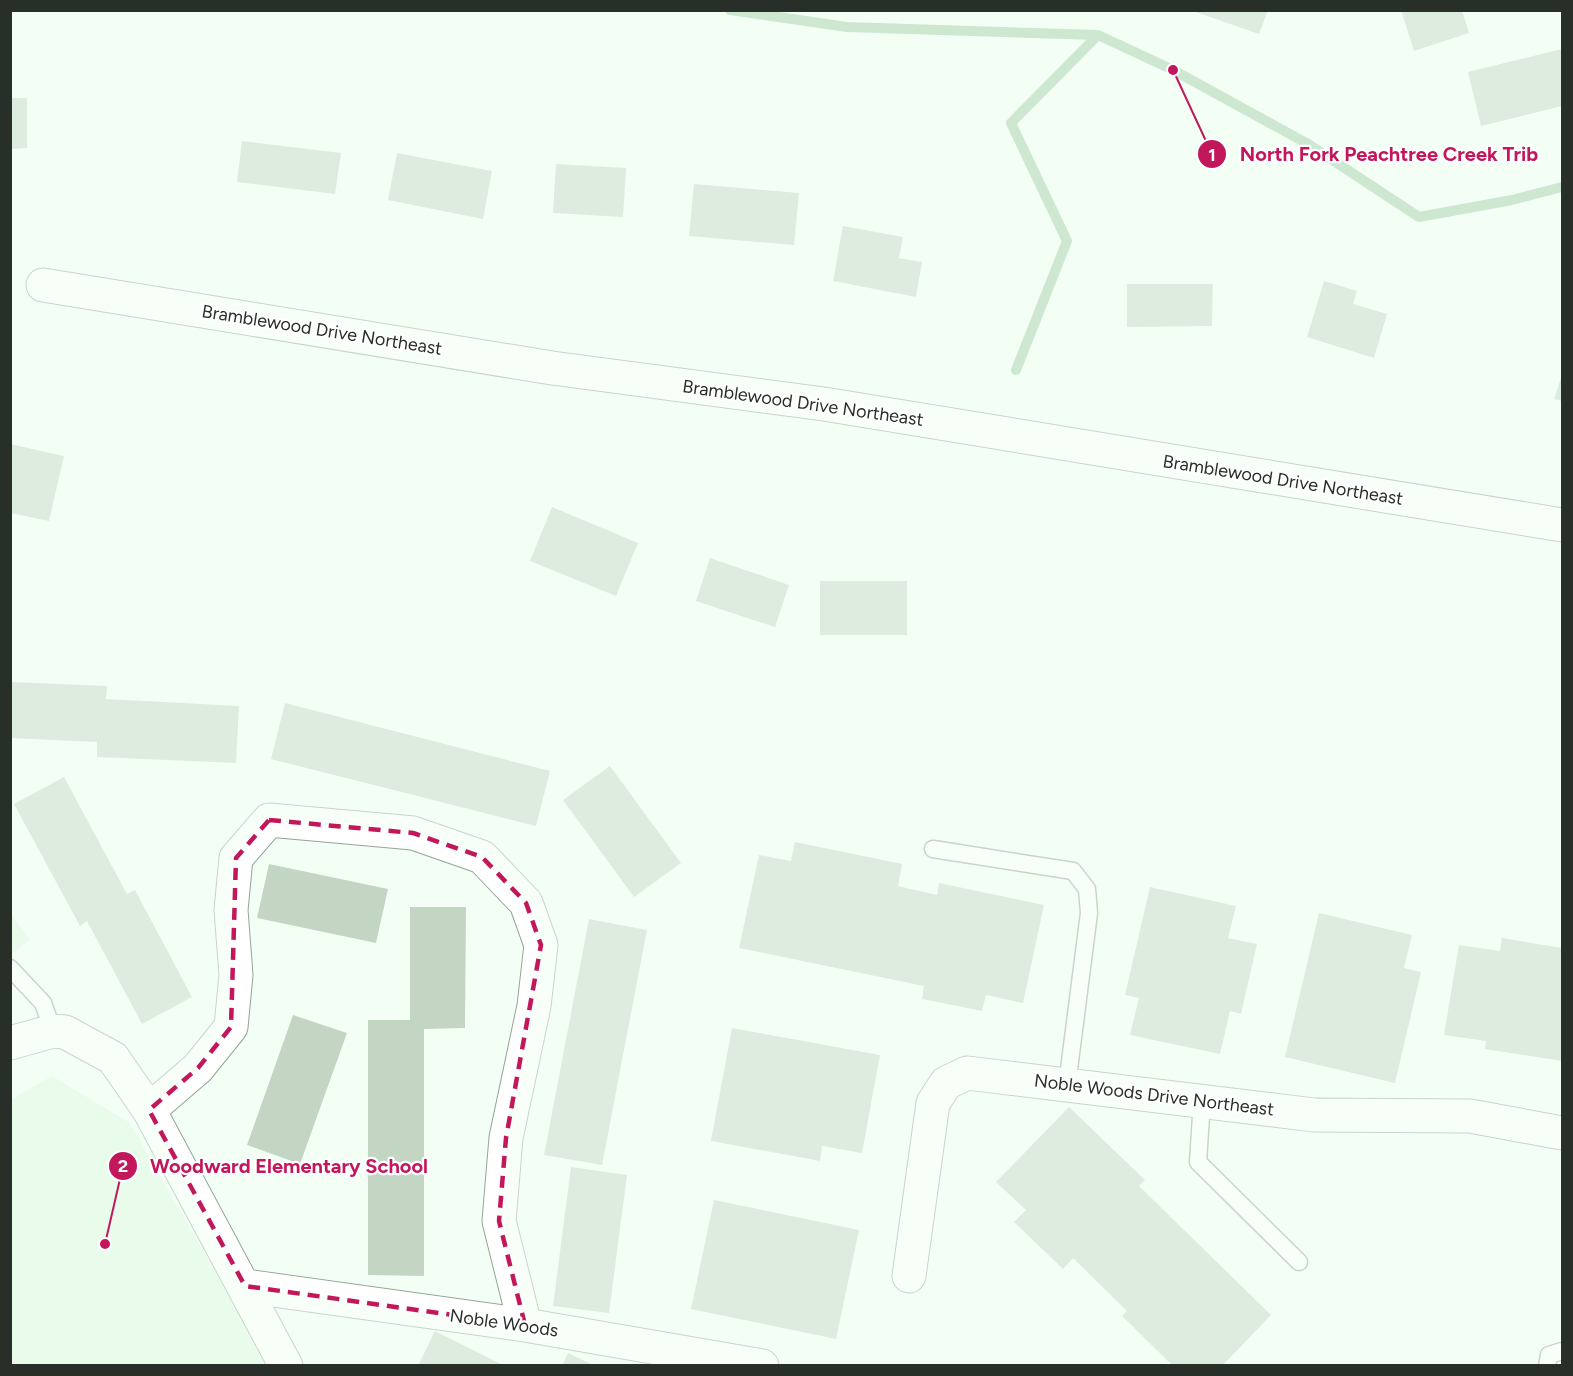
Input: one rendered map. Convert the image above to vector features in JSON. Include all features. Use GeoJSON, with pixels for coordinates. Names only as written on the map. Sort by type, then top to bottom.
{"type":"FeatureCollection","features":[{"type":"Feature","properties":{"kind":"street","name":"Bramblewood Drive Northeast"},"geometry":{"type":"LineString","coordinates":[[43,285],[552,368],[824,404],[1563,525]]}},
{"type":"Feature","properties":{"kind":"street"},"geometry":{"type":"LineString","coordinates":[[149,1110],[198,1068],[231,1027],[236,975],[231,910],[236,858],[269,820],[413,833],[482,857],[526,903],[541,945],[534,1006],[506,1138],[499,1221],[525,1325]]}},
{"type":"Feature","properties":{"kind":"street"},"geometry":{"type":"LineString","coordinates":[[10,1042],[54,1032],[65,1032],[112,1058],[149,1110],[286,1365]]}},
{"type":"Feature","properties":{"kind":"street","name":"Noble Woods Drive Northeast"},"geometry":{"type":"LineString","coordinates":[[909,1276],[933,1102],[946,1083],[967,1073],[1314,1115],[1470,1116],[1563,1133]]}},
{"type":"Feature","properties":{"kind":"street","name":"Noble Woods"},"geometry":{"type":"LineString","coordinates":[[244,1286],[525,1325],[762,1365]]}},
{"type":"Feature","properties":{"kind":"lane"},"geometry":{"type":"LineString","coordinates":[[933,849],[1074,871],[1087,889],[1089,914],[1067,1085]]}},
{"type":"Feature","properties":{"kind":"lane"},"geometry":{"type":"LineString","coordinates":[[10,968],[43,1004],[54,1032]]}},
{"type":"Feature","properties":{"kind":"lane"},"geometry":{"type":"LineString","coordinates":[[1202,1101],[1198,1162],[1299,1262]]}},
{"type":"Feature","properties":{"kind":"lane"},"geometry":{"type":"LineString","coordinates":[[1547,1365],[1549,1355],[1563,1351]]}},
{"type":"Feature","properties":{"kind":"highlighted area"},"geometry":{"type":"Polygon","coordinates":[[[269,820],[413,833],[482,857],[526,903],[541,945],[506,1138],[499,1221],[525,1325],[245,1286],[149,1110],[198,1068],[231,1027],[236,858],[269,820]]]}},
{"type":"Feature","properties":{"kind":"shaded area"},"geometry":{"type":"Polygon","coordinates":[[[11,914],[30,940],[10,954],[11,914]]]}},
{"type":"Feature","properties":{"kind":"shaded area"},"geometry":{"type":"Polygon","coordinates":[[[52,1076],[130,1123],[268,1365],[11,1366],[11,1099],[52,1076]]]}},
{"type":"Feature","properties":{"kind":"building"},"geometry":{"type":"Polygon","coordinates":[[[1190,10],[1268,10],[1259,34],[1190,10]]]}},
{"type":"Feature","properties":{"kind":"building"},"geometry":{"type":"Polygon","coordinates":[[[1401,10],[1462,10],[1469,33],[1414,51],[1401,10]]]}},
{"type":"Feature","properties":{"kind":"building"},"geometry":{"type":"Polygon","coordinates":[[[1562,49],[1562,106],[1481,126],[1468,72],[1562,49]]]}},
{"type":"Feature","properties":{"kind":"building"},"geometry":{"type":"Polygon","coordinates":[[[10,98],[27,98],[27,148],[10,149],[10,98]]]}},
{"type":"Feature","properties":{"kind":"building"},"geometry":{"type":"Polygon","coordinates":[[[242,141],[341,153],[335,194],[237,182],[242,141]]]}},
{"type":"Feature","properties":{"kind":"building"},"geometry":{"type":"Polygon","coordinates":[[[397,153],[492,171],[483,219],[388,200],[397,153]]]}},
{"type":"Feature","properties":{"kind":"building"},"geometry":{"type":"Polygon","coordinates":[[[556,164],[626,168],[623,217],[553,213],[556,164]]]}},
{"type":"Feature","properties":{"kind":"building"},"geometry":{"type":"Polygon","coordinates":[[[694,184],[799,193],[794,245],[689,236],[694,184]]]}},
{"type":"Feature","properties":{"kind":"building"},"geometry":{"type":"Polygon","coordinates":[[[843,226],[903,237],[899,258],[922,262],[916,297],[833,281],[843,226]]]}},
{"type":"Feature","properties":{"kind":"building"},"geometry":{"type":"Polygon","coordinates":[[[1324,281],[1357,291],[1353,304],[1387,314],[1374,358],[1307,337],[1324,281]]]}},
{"type":"Feature","properties":{"kind":"building"},"geometry":{"type":"Polygon","coordinates":[[[1127,284],[1213,284],[1212,326],[1127,327],[1127,284]]]}},
{"type":"Feature","properties":{"kind":"building"},"geometry":{"type":"Polygon","coordinates":[[[1562,375],[1562,401],[1554,399],[1562,375]]]}},
{"type":"Feature","properties":{"kind":"building"},"geometry":{"type":"Polygon","coordinates":[[[10,444],[64,456],[49,521],[10,513],[10,444]]]}},
{"type":"Feature","properties":{"kind":"building"},"geometry":{"type":"Polygon","coordinates":[[[552,507],[638,543],[616,596],[530,561],[552,507]]]}},
{"type":"Feature","properties":{"kind":"building"},"geometry":{"type":"Polygon","coordinates":[[[710,558],[789,585],[775,627],[696,601],[710,558]]]}},
{"type":"Feature","properties":{"kind":"building"},"geometry":{"type":"Polygon","coordinates":[[[820,581],[907,581],[907,635],[820,635],[820,581]]]}},
{"type":"Feature","properties":{"kind":"building"},"geometry":{"type":"Polygon","coordinates":[[[10,682],[107,686],[106,699],[239,706],[236,763],[97,757],[97,742],[10,738],[10,682]]]}},
{"type":"Feature","properties":{"kind":"building"},"geometry":{"type":"Polygon","coordinates":[[[285,703],[550,771],[536,826],[271,759],[285,703]]]}},
{"type":"Feature","properties":{"kind":"building"},"geometry":{"type":"Polygon","coordinates":[[[610,766],[681,863],[634,897],[563,800],[610,766]]]}},
{"type":"Feature","properties":{"kind":"building"},"geometry":{"type":"Polygon","coordinates":[[[64,777],[127,894],[135,890],[192,997],[142,1024],[87,921],[80,926],[14,804],[64,777]]]}},
{"type":"Feature","properties":{"kind":"building"},"geometry":{"type":"Polygon","coordinates":[[[795,842],[902,864],[898,886],[937,895],[939,883],[1044,905],[1023,1003],[986,995],[982,1011],[922,999],[924,986],[739,948],[759,855],[791,861],[795,842]]]}},
{"type":"Feature","properties":{"kind":"building"},"geometry":{"type":"Polygon","coordinates":[[[269,864],[388,889],[376,943],[257,918],[269,864]]]}},
{"type":"Feature","properties":{"kind":"building"},"geometry":{"type":"Polygon","coordinates":[[[1150,887],[1236,906],[1228,938],[1257,944],[1241,1014],[1230,1011],[1220,1054],[1130,1035],[1139,998],[1125,995],[1150,887]]]}},
{"type":"Feature","properties":{"kind":"building"},"geometry":{"type":"Polygon","coordinates":[[[410,907],[466,907],[465,1028],[424,1029],[424,1276],[368,1275],[368,1020],[410,1020],[410,907]]]}},
{"type":"Feature","properties":{"kind":"building"},"geometry":{"type":"Polygon","coordinates":[[[1319,913],[1412,935],[1404,968],[1421,972],[1395,1083],[1285,1057],[1319,913]]]}},
{"type":"Feature","properties":{"kind":"building"},"geometry":{"type":"Polygon","coordinates":[[[589,919],[647,930],[602,1165],[544,1155],[589,919]]]}},
{"type":"Feature","properties":{"kind":"building"},"geometry":{"type":"Polygon","coordinates":[[[1502,938],[1562,948],[1562,1061],[1485,1049],[1486,1041],[1444,1035],[1459,945],[1500,951],[1502,938]]]}},
{"type":"Feature","properties":{"kind":"building"},"geometry":{"type":"Polygon","coordinates":[[[293,1015],[347,1033],[300,1164],[247,1145],[293,1015]]]}},
{"type":"Feature","properties":{"kind":"building"},"geometry":{"type":"Polygon","coordinates":[[[732,1028],[880,1055],[862,1153],[822,1146],[820,1161],[711,1141],[732,1028]]]}},
{"type":"Feature","properties":{"kind":"building"},"geometry":{"type":"Polygon","coordinates":[[[1069,1107],[1145,1180],[1139,1186],[1271,1315],[1222,1366],[1173,1366],[1122,1316],[1127,1311],[1073,1258],[1063,1269],[1014,1222],[1026,1210],[996,1182],[1069,1107]]]}},
{"type":"Feature","properties":{"kind":"building"},"geometry":{"type":"Polygon","coordinates":[[[571,1167],[627,1175],[609,1313],[553,1306],[571,1167]]]}},
{"type":"Feature","properties":{"kind":"building"},"geometry":{"type":"Polygon","coordinates":[[[714,1200],[859,1230],[836,1339],[691,1309],[714,1200]]]}},
{"type":"Feature","properties":{"kind":"building"},"geometry":{"type":"Polygon","coordinates":[[[435,1331],[505,1366],[418,1366],[435,1331]]]}},
{"type":"Feature","properties":{"kind":"building"},"geometry":{"type":"Polygon","coordinates":[[[568,1353],[595,1366],[562,1366],[568,1353]]]}},
{"type":"Feature","properties":{"kind":"waterway"},"geometry":{"type":"LineString","coordinates":[[730,10],[847,27],[1098,35]]}},
{"type":"Feature","properties":{"kind":"waterway"},"geometry":{"type":"LineString","coordinates":[[1016,370],[1067,241],[1011,123],[1098,35],[1173,70],[1308,144],[1419,217],[1512,200],[1562,187]]}},
{"type":"Feature","properties":{"kind":"place","name":"North Fork Peachtree Creek Trib"},"geometry":{"type":"Point","coordinates":[1173,70]}},
{"type":"Feature","properties":{"kind":"place","name":"Woodward Elementary School"},"geometry":{"type":"Point","coordinates":[105,1244]}}]}
